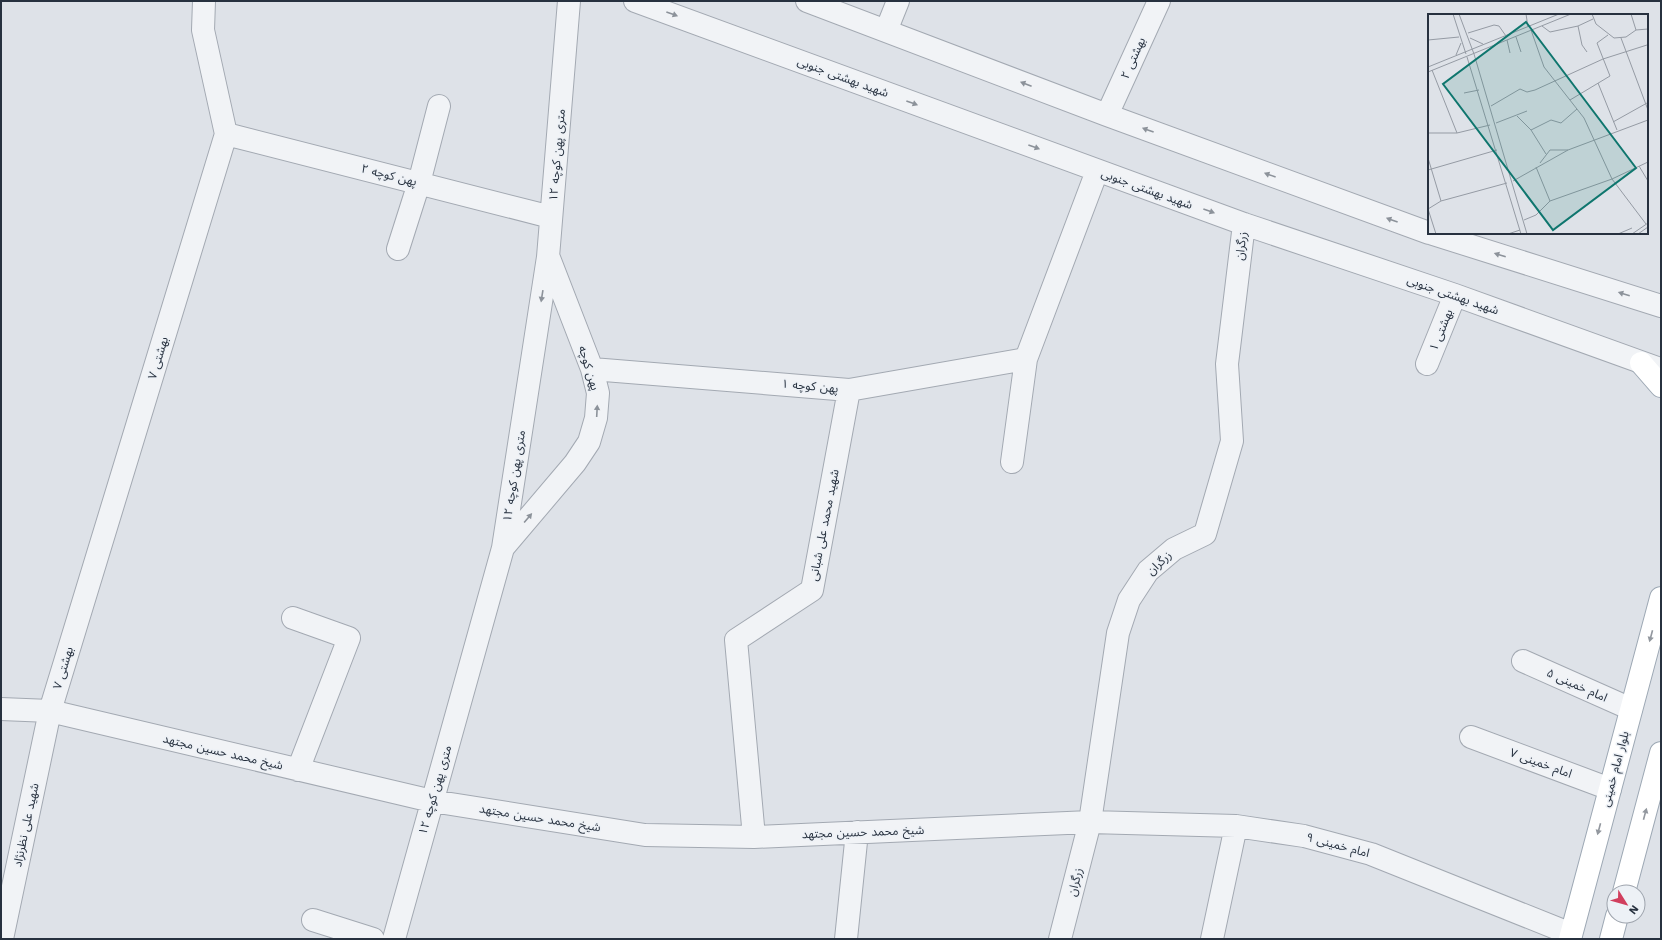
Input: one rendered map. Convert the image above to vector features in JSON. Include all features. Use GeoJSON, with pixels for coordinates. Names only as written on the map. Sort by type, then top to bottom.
{"type":"FeatureCollection","features":[{"type":"Feature","properties":{"kind":"main road"},"geometry":{"type":"LineString","coordinates":[[1651,366],[1661,386]]}},
{"type":"Feature","properties":{"kind":"main road","name":"بلوار امام خمینی"},"geometry":{"type":"LineString","coordinates":[[1570,936],[1661,598]]}},
{"type":"Feature","properties":{"kind":"main road"},"geometry":{"type":"LineString","coordinates":[[1626,884],[1661,753]]}},
{"type":"Feature","properties":{"kind":"street","name":"بهشتی ۷"},"geometry":{"type":"LineString","coordinates":[[50,712],[226,134],[203,30],[204,1]]}},
{"type":"Feature","properties":{"kind":"street","name":"۱۲ متری پهن کوچه"},"geometry":{"type":"LineString","coordinates":[[394,939],[503,548],[548,257],[569,1]]}},
{"type":"Feature","properties":{"kind":"street","name":"شهید بهشتی جنوبی"},"geometry":{"type":"LineString","coordinates":[[635,1],[1244,224],[1455,295],[1651,366]]}},
{"type":"Feature","properties":{"kind":"street"},"geometry":{"type":"LineString","coordinates":[[808,1],[1107,115],[1428,228]]}},
{"type":"Feature","properties":{"kind":"street"},"geometry":{"type":"LineString","coordinates":[[886,31],[898,1]]}},
{"type":"Feature","properties":{"kind":"street","name":"بهشتی ۲"},"geometry":{"type":"LineString","coordinates":[[1107,115],[1158,1]]}},
{"type":"Feature","properties":{"kind":"street"},"geometry":{"type":"LineString","coordinates":[[398,249],[419,183],[439,106]]}},
{"type":"Feature","properties":{"kind":"street","name":"پهن کوچه ۲"},"geometry":{"type":"LineString","coordinates":[[226,134],[552,217]]}},
{"type":"Feature","properties":{"kind":"street"},"geometry":{"type":"LineString","coordinates":[[1012,462],[1026,359],[1097,171]]}},
{"type":"Feature","properties":{"kind":"street","name":"زرگران"},"geometry":{"type":"LineString","coordinates":[[1060,939],[1090,822],[1118,633],[1128,600],[1148,571],[1174,549],[1206,534],[1232,440],[1227,364],[1244,224]]}},
{"type":"Feature","properties":{"kind":"street"},"geometry":{"type":"LineString","coordinates":[[1446,234],[1661,306]]}},
{"type":"Feature","properties":{"kind":"street","name":"پهن کوچه"},"geometry":{"type":"LineString","coordinates":[[503,548],[575,463],[589,442],[596,418],[598,393],[592,369],[548,257]]}},
{"type":"Feature","properties":{"kind":"street","name":"بهشتی ۱"},"geometry":{"type":"LineString","coordinates":[[1427,364],[1455,295]]}},
{"type":"Feature","properties":{"kind":"street","name":"پهن کوچه ۱"},"geometry":{"type":"LineString","coordinates":[[592,369],[849,390],[1026,359]]}},
{"type":"Feature","properties":{"kind":"street","name":"شهید محمد علی شبانی"},"geometry":{"type":"LineString","coordinates":[[754,837],[736,640],[812,590],[849,390]]}},
{"type":"Feature","properties":{"kind":"street"},"geometry":{"type":"LineString","coordinates":[[293,618],[349,638],[298,770]]}},
{"type":"Feature","properties":{"kind":"street","name":"امام خمینی ۵"},"geometry":{"type":"LineString","coordinates":[[1523,661],[1631,709]]}},
{"type":"Feature","properties":{"kind":"street","name":"شیخ محمد حسین مجتهد"},"geometry":{"type":"LineString","coordinates":[[1,709],[50,712],[432,801],[645,835],[754,837],[1090,822]]}},
{"type":"Feature","properties":{"kind":"street","name":"شهید علی نظرنژاد"},"geometry":{"type":"LineString","coordinates":[[2,939],[50,712]]}},
{"type":"Feature","properties":{"kind":"street","name":"امام خمینی ۷"},"geometry":{"type":"LineString","coordinates":[[1472,737],[1610,789]]}},
{"type":"Feature","properties":{"kind":"street","name":"امام خمینی ۹"},"geometry":{"type":"LineString","coordinates":[[1090,822],[1236,826],[1304,836],[1371,854],[1570,936]]}},
{"type":"Feature","properties":{"kind":"street"},"geometry":{"type":"LineString","coordinates":[[1212,939],[1236,826]]}},
{"type":"Feature","properties":{"kind":"street"},"geometry":{"type":"LineString","coordinates":[[846,939],[857,832]]}},
{"type":"Feature","properties":{"kind":"street"},"geometry":{"type":"LineString","coordinates":[[313,920],[373,939]]}}]}
